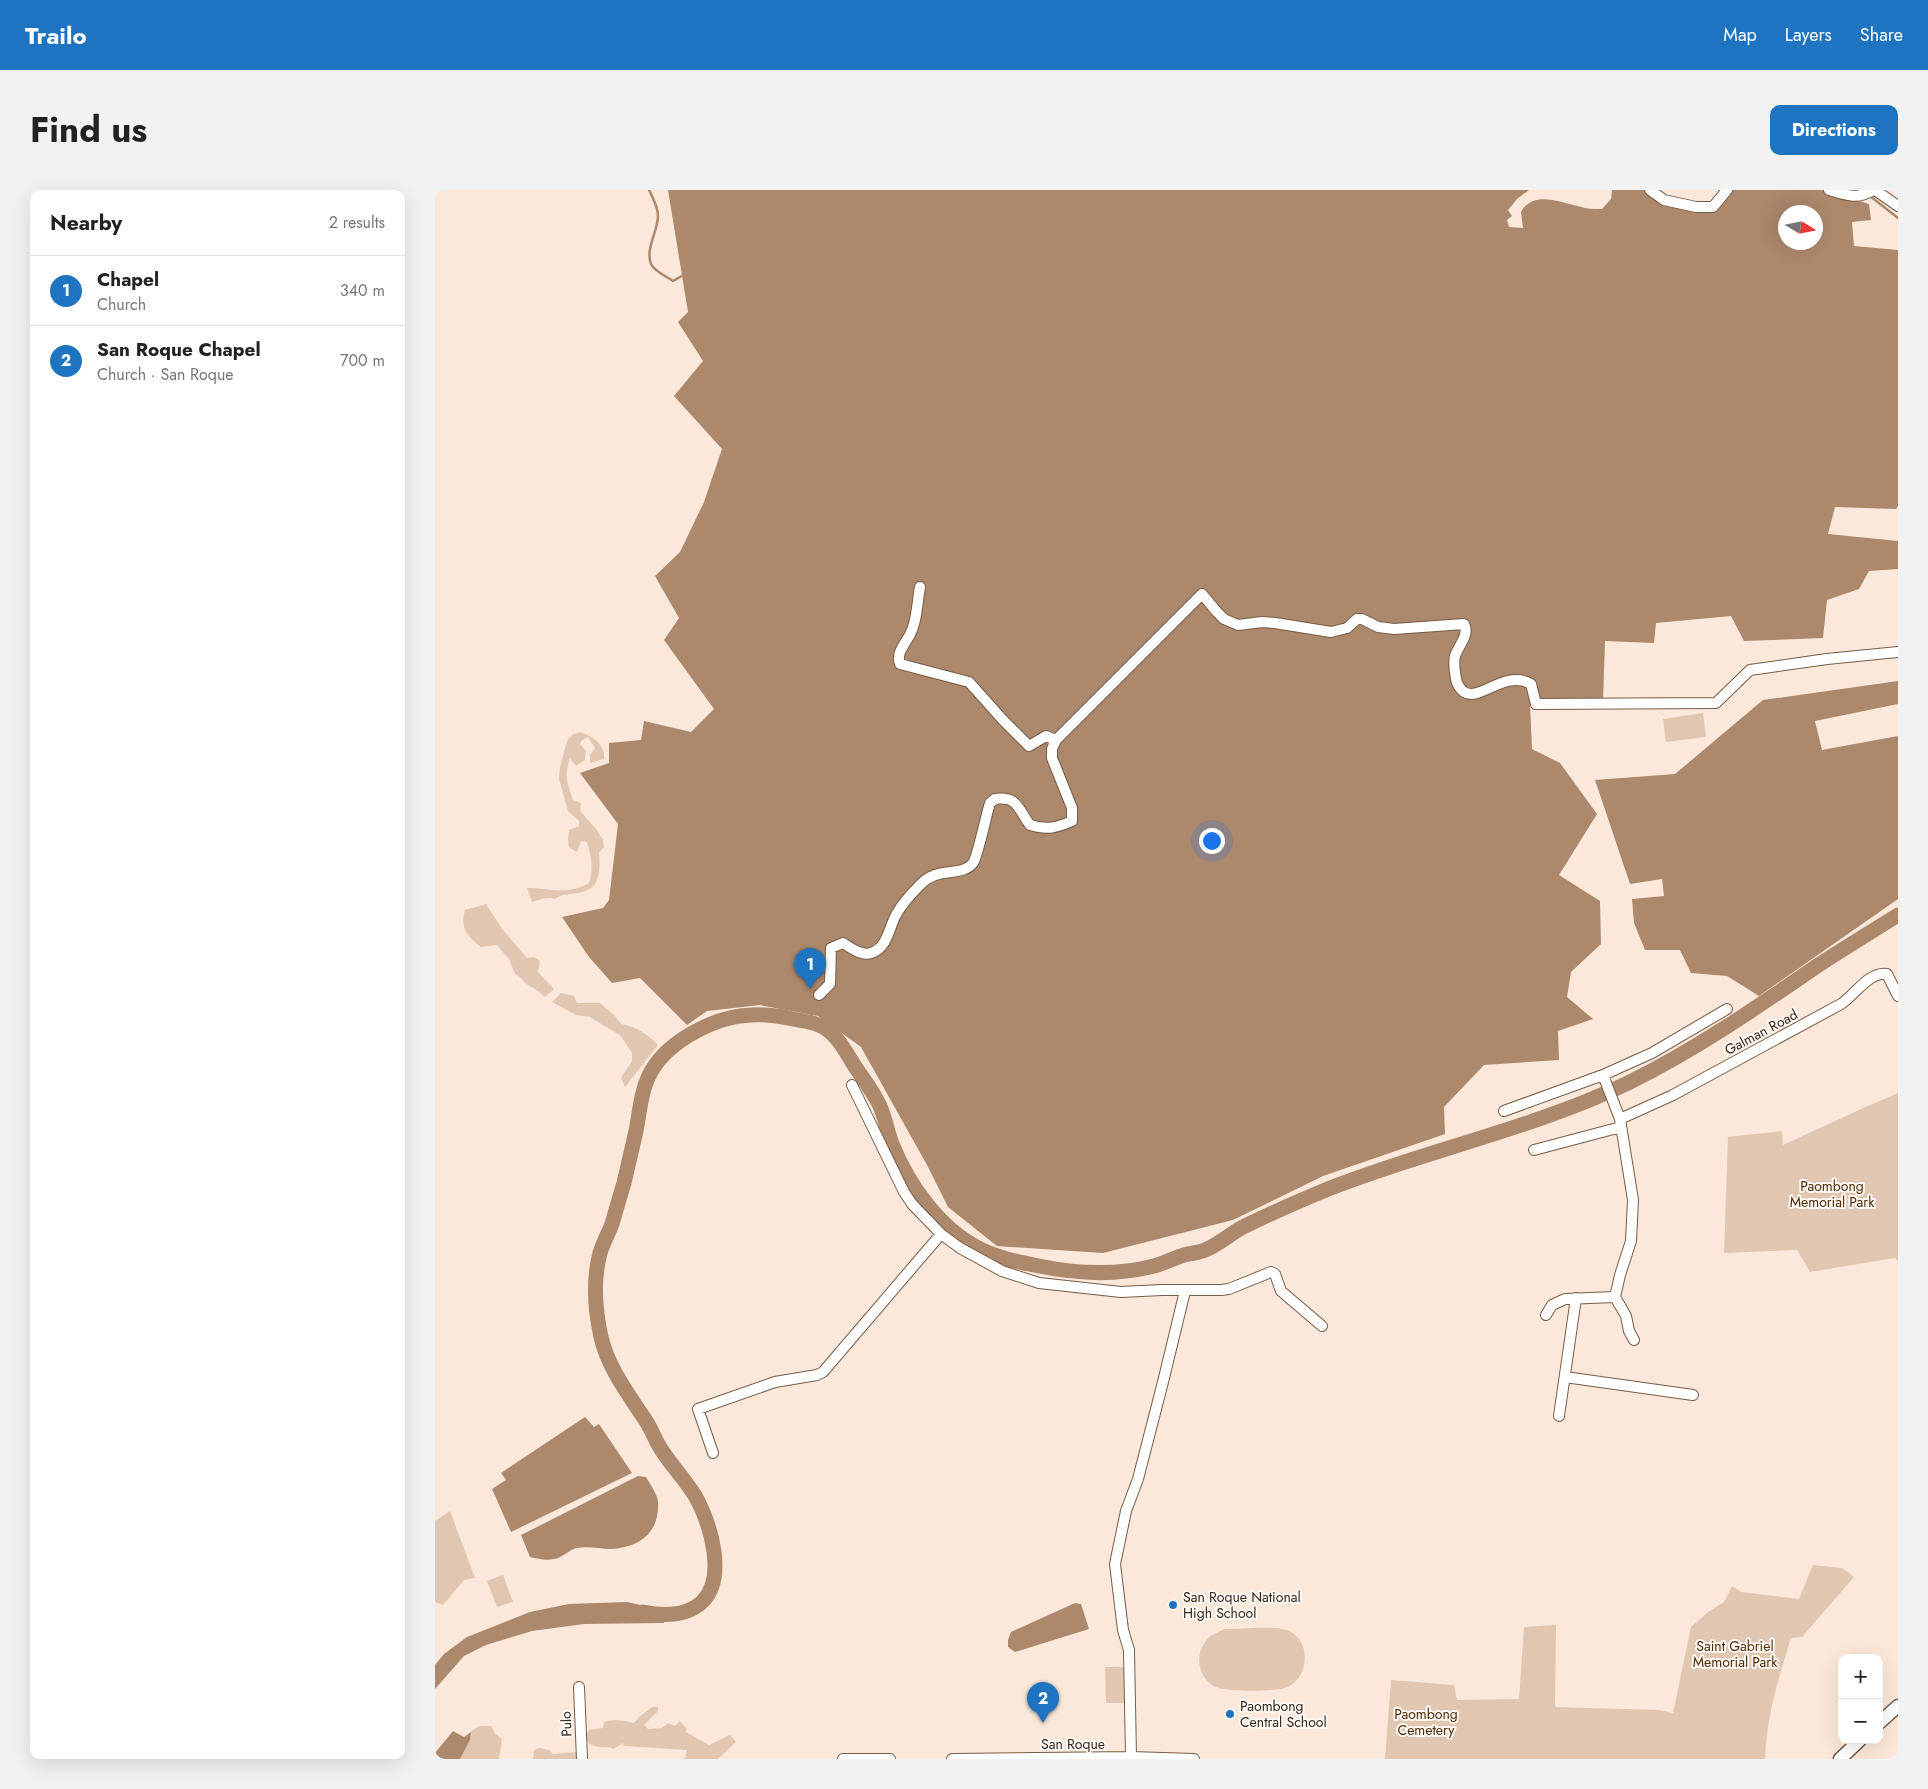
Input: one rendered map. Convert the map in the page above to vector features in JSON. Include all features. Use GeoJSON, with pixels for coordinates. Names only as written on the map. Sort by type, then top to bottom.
{"type":"FeatureCollection","features":[{"type":"Feature","properties":{"kind":"main road"},"geometry":{"type":"LineString","coordinates":[[1883,1719],[1898,1706]]}},
{"type":"Feature","properties":{"kind":"main road"},"geometry":{"type":"LineString","coordinates":[[1840,1759],[1856,1744]]}},
{"type":"Feature","properties":{"kind":"street"},"geometry":{"type":"LineString","coordinates":[[1650,190],[1664,200],[1705,208],[1713,207],[1727,190]]}},
{"type":"Feature","properties":{"kind":"street"},"geometry":{"type":"LineString","coordinates":[[1829,190],[1848,196],[1871,191],[1898,206]]}},
{"type":"Feature","properties":{"kind":"street"},"geometry":{"type":"LineString","coordinates":[[920,587],[914,621],[909,637],[899,656],[899,662],[902,665],[969,682],[1029,746],[1046,736],[1056,740]]}},
{"type":"Feature","properties":{"kind":"street"},"geometry":{"type":"LineString","coordinates":[[819,995],[830,984],[831,948],[843,943],[861,953],[871,954],[880,948],[887,939],[891,925],[898,912],[920,884],[931,875],[965,870],[974,862],[990,804],[995,799],[1009,799],[1015,802],[1030,825],[1054,829],[1073,821],[1071,808],[1052,758],[1056,740],[1202,594],[1224,619],[1238,625],[1275,622],[1331,632],[1347,628],[1357,619],[1394,629],[1464,624],[1467,628],[1455,657],[1454,667],[1457,685],[1465,693],[1474,694],[1508,681],[1525,681],[1531,684],[1536,704],[1716,703],[1750,670],[1827,659],[1898,652]]}},
{"type":"Feature","properties":{"kind":"street","name":"Galman Road"},"geometry":{"type":"LineString","coordinates":[[1621,1123],[1841,1004],[1864,983],[1881,974],[1887,974],[1898,996]]}},
{"type":"Feature","properties":{"kind":"street"},"geometry":{"type":"LineString","coordinates":[[1504,1111],[1605,1079],[1727,1009]]}},
{"type":"Feature","properties":{"kind":"street"},"geometry":{"type":"LineString","coordinates":[[1605,1079],[1621,1123],[1633,1200],[1631,1241],[1615,1297],[1626,1316],[1629,1331],[1634,1340]]}},
{"type":"Feature","properties":{"kind":"street"},"geometry":{"type":"LineString","coordinates":[[852,1085],[904,1192],[912,1204],[941,1234],[959,1248],[988,1264],[1002,1271],[1039,1283],[1121,1292],[1229,1289],[1271,1272],[1275,1274],[1281,1291],[1322,1326]]}},
{"type":"Feature","properties":{"kind":"street"},"geometry":{"type":"LineString","coordinates":[[1534,1150],[1621,1123]]}},
{"type":"Feature","properties":{"kind":"street"},"geometry":{"type":"LineString","coordinates":[[713,1454],[698,1408],[775,1382],[817,1375],[823,1372],[941,1234]]}},
{"type":"Feature","properties":{"kind":"street"},"geometry":{"type":"LineString","coordinates":[[1131,1757],[1129,1650],[1123,1630],[1115,1564],[1126,1510],[1138,1480],[1185,1291]]}},
{"type":"Feature","properties":{"kind":"street"},"geometry":{"type":"LineString","coordinates":[[1546,1315],[1552,1305],[1565,1299],[1615,1297]]}},
{"type":"Feature","properties":{"kind":"street"},"geometry":{"type":"LineString","coordinates":[[1559,1416],[1576,1298]]}},
{"type":"Feature","properties":{"kind":"street"},"geometry":{"type":"LineString","coordinates":[[1565,1377],[1693,1395]]}},
{"type":"Feature","properties":{"kind":"street","name":"Pulo"},"geometry":{"type":"LineString","coordinates":[[579,1687],[582,1759]]}},
{"type":"Feature","properties":{"kind":"street","name":"San Roque"},"geometry":{"type":"LineString","coordinates":[[952,1759],[1131,1757],[1194,1759]]}},
{"type":"Feature","properties":{"kind":"street"},"geometry":{"type":"LineString","coordinates":[[843,1759],[890,1759]]}},
{"type":"Feature","properties":{"kind":"green space"},"geometry":{"type":"Polygon","coordinates":[[[1703,713],[1706,737],[1666,742],[1663,719],[1703,713]]]}},
{"type":"Feature","properties":{"kind":"green space"},"geometry":{"type":"Polygon","coordinates":[[[581,732],[598,742],[604,754],[604,759],[590,763],[590,755],[595,748],[588,737],[582,740],[580,744],[586,751],[585,760],[576,766],[570,758],[567,774],[573,800],[581,803],[580,811],[603,840],[604,847],[599,853],[597,880],[594,885],[585,891],[562,895],[555,899],[546,898],[532,902],[527,888],[573,889],[589,883],[591,878],[591,858],[587,842],[581,841],[577,852],[569,847],[569,830],[579,826],[579,821],[568,811],[559,779],[567,741],[573,734],[581,732]]]}},
{"type":"Feature","properties":{"kind":"green space"},"geometry":{"type":"Polygon","coordinates":[[[486,904],[503,930],[527,958],[534,957],[540,961],[538,972],[554,989],[545,997],[515,974],[509,959],[497,945],[481,947],[466,932],[463,922],[465,910],[486,904]]]}},
{"type":"Feature","properties":{"kind":"green space"},"geometry":{"type":"Polygon","coordinates":[[[561,993],[574,996],[577,1003],[600,1003],[621,1024],[641,1032],[658,1045],[625,1087],[621,1078],[632,1061],[632,1053],[621,1036],[590,1017],[576,1015],[552,1002],[561,993]]]}},
{"type":"Feature","properties":{"kind":"green space","name":"Paombong Memorial Park"},"geometry":{"type":"Polygon","coordinates":[[[1898,1093],[1898,1261],[1895,1258],[1810,1272],[1797,1250],[1724,1253],[1728,1137],[1782,1131],[1783,1145],[1898,1093]]]}},
{"type":"Feature","properties":{"kind":"green space"},"geometry":{"type":"Polygon","coordinates":[[[450,1511],[475,1578],[464,1580],[443,1605],[435,1602],[435,1521],[450,1511]]]}},
{"type":"Feature","properties":{"kind":"green space"},"geometry":{"type":"Polygon","coordinates":[[[1813,1565],[1842,1568],[1854,1577],[1802,1637],[1791,1638],[1771,1712],[1765,1759],[1385,1759],[1391,1680],[1454,1685],[1457,1700],[1519,1699],[1524,1627],[1556,1625],[1555,1707],[1659,1710],[1673,1713],[1691,1627],[1708,1612],[1724,1602],[1732,1586],[1741,1592],[1799,1599],[1813,1565]]]}},
{"type":"Feature","properties":{"kind":"green space"},"geometry":{"type":"Polygon","coordinates":[[[503,1575],[513,1602],[497,1607],[487,1581],[503,1575]]]}},
{"type":"Feature","properties":{"kind":"green space"},"geometry":{"type":"Polygon","coordinates":[[[1276,1628],[1289,1631],[1297,1636],[1305,1653],[1305,1663],[1302,1672],[1290,1686],[1281,1689],[1248,1691],[1216,1687],[1202,1673],[1199,1661],[1202,1648],[1207,1640],[1224,1629],[1276,1628]]]}},
{"type":"Feature","properties":{"kind":"green space"},"geometry":{"type":"Polygon","coordinates":[[[1105,1667],[1124,1667],[1124,1703],[1106,1703],[1105,1667]]]}},
{"type":"Feature","properties":{"kind":"green space"},"geometry":{"type":"Polygon","coordinates":[[[652,1707],[658,1707],[658,1711],[644,1725],[648,1729],[662,1728],[668,1723],[675,1726],[680,1721],[686,1728],[686,1732],[709,1745],[730,1735],[736,1742],[718,1759],[682,1759],[685,1758],[687,1750],[624,1746],[623,1743],[613,1749],[588,1743],[586,1735],[589,1730],[603,1728],[604,1722],[611,1720],[634,1723],[652,1707]]]}},
{"type":"Feature","properties":{"kind":"green space"},"geometry":{"type":"Polygon","coordinates":[[[479,1726],[491,1726],[495,1734],[502,1739],[499,1759],[460,1759],[470,1740],[471,1732],[479,1726]]]}},
{"type":"Feature","properties":{"kind":"green space"},"geometry":{"type":"Polygon","coordinates":[[[539,1748],[549,1750],[553,1754],[579,1752],[579,1759],[533,1759],[534,1750],[539,1748]]]}},
{"type":"Feature","properties":{"kind":"shaded area"},"geometry":{"type":"Polygon","coordinates":[[[668,190],[1529,190],[1517,199],[1508,210],[1512,216],[1507,220],[1509,227],[1523,228],[1521,212],[1526,205],[1539,199],[1555,200],[1587,208],[1602,209],[1611,199],[1612,190],[1646,190],[1708,212],[1730,190],[1824,190],[1869,204],[1871,220],[1852,222],[1854,246],[1898,250],[1898,506],[1896,509],[1835,507],[1828,534],[1898,541],[1898,569],[1869,571],[1859,589],[1827,600],[1823,638],[1744,641],[1731,616],[1656,623],[1654,643],[1605,641],[1603,702],[1530,704],[1532,749],[1560,763],[1597,814],[1559,875],[1600,901],[1601,944],[1571,972],[1567,997],[1593,1019],[1558,1031],[1559,1060],[1484,1065],[1444,1107],[1445,1134],[1323,1176],[1233,1220],[1103,1253],[997,1246],[948,1207],[927,1165],[861,1047],[818,1016],[760,1005],[707,1011],[687,1025],[640,978],[612,983],[589,957],[562,917],[603,908],[609,900],[618,824],[580,773],[609,763],[609,743],[641,740],[644,721],[691,732],[714,709],[664,640],[679,618],[655,576],[680,552],[704,502],[722,449],[674,396],[703,361],[678,322],[688,312],[668,190]]]}},
{"type":"Feature","properties":{"kind":"shaded area"},"geometry":{"type":"Polygon","coordinates":[[[1898,681],[1898,704],[1815,721],[1822,750],[1898,736],[1898,899],[1759,996],[1727,976],[1691,973],[1680,950],[1645,950],[1634,923],[1632,899],[1664,896],[1662,879],[1630,884],[1595,780],[1675,774],[1763,700],[1898,681]]]}},
{"type":"Feature","properties":{"kind":"shaded area"},"geometry":{"type":"Polygon","coordinates":[[[585,1417],[594,1427],[599,1424],[632,1473],[511,1532],[492,1489],[506,1480],[501,1473],[585,1417]]]}},
{"type":"Feature","properties":{"kind":"shaded area"},"geometry":{"type":"Polygon","coordinates":[[[638,1476],[646,1477],[658,1501],[656,1522],[646,1536],[631,1545],[621,1548],[577,1548],[560,1557],[545,1560],[530,1557],[521,1535],[638,1476]]]}},
{"type":"Feature","properties":{"kind":"shaded area"},"geometry":{"type":"Polygon","coordinates":[[[627,1602],[659,1609],[664,1623],[584,1624],[532,1631],[486,1645],[464,1656],[435,1689],[435,1665],[444,1654],[467,1637],[530,1612],[569,1604],[627,1602]]]}},
{"type":"Feature","properties":{"kind":"shaded area"},"geometry":{"type":"Polygon","coordinates":[[[1075,1603],[1081,1604],[1089,1629],[1015,1652],[1008,1647],[1011,1632],[1075,1603]]]}},
{"type":"Feature","properties":{"kind":"shaded area"},"geometry":{"type":"Polygon","coordinates":[[[479,1726],[471,1732],[470,1740],[460,1759],[435,1759],[435,1753],[453,1731],[464,1737],[479,1726]]]}},
{"type":"Feature","properties":{"kind":"waterway"},"geometry":{"type":"LineString","coordinates":[[649,190],[658,216],[650,252],[651,264],[658,272],[673,281],[685,274]]}},
{"type":"Feature","properties":{"kind":"waterway"},"geometry":{"type":"LineString","coordinates":[[1870,196],[1898,218]]}},
{"type":"Feature","properties":{"kind":"waterway"},"geometry":{"type":"LineString","coordinates":[[643,1612],[659,1614],[682,1613],[703,1601],[710,1591],[714,1579],[714,1552],[707,1524],[698,1501],[690,1487],[661,1449],[609,1360],[604,1348],[597,1316],[596,1274],[600,1253],[612,1224],[624,1183],[643,1092],[648,1077],[660,1059],[670,1049],[695,1032],[709,1025],[737,1016],[756,1015],[788,1018],[823,1027],[842,1045],[876,1099],[883,1113],[892,1144],[907,1175],[926,1204],[950,1229],[978,1248],[1015,1261],[1054,1269],[1111,1273],[1154,1266],[1184,1255],[1202,1251],[1241,1228],[1328,1189],[1403,1162],[1555,1113],[1628,1083],[1677,1057],[1725,1028],[1827,959],[1898,915]]}},
{"type":"Feature","properties":{"kind":"waterway"},"geometry":{"type":"LineString","coordinates":[[808,1022],[813,1012]]}},
{"type":"Feature","properties":{"kind":"place","name":"Chapel"},"geometry":{"type":"Point","coordinates":[810,989]}},
{"type":"Feature","properties":{"kind":"place","name":"San Roque National High School"},"geometry":{"type":"Point","coordinates":[1173,1605]}},
{"type":"Feature","properties":{"kind":"place","name":"Paombong Central School"},"geometry":{"type":"Point","coordinates":[1230,1714]}},
{"type":"Feature","properties":{"kind":"place","name":"San Roque Chapel"},"geometry":{"type":"Point","coordinates":[1043,1723]}},
{"type":"Feature","properties":{"kind":"park label","name":"Saint Gabriel Memorial Park"},"geometry":{"type":"Point","coordinates":[1735,1654]}},
{"type":"Feature","properties":{"kind":"park label","name":"Paombong Cemetery"},"geometry":{"type":"Point","coordinates":[1426,1722]}}]}
